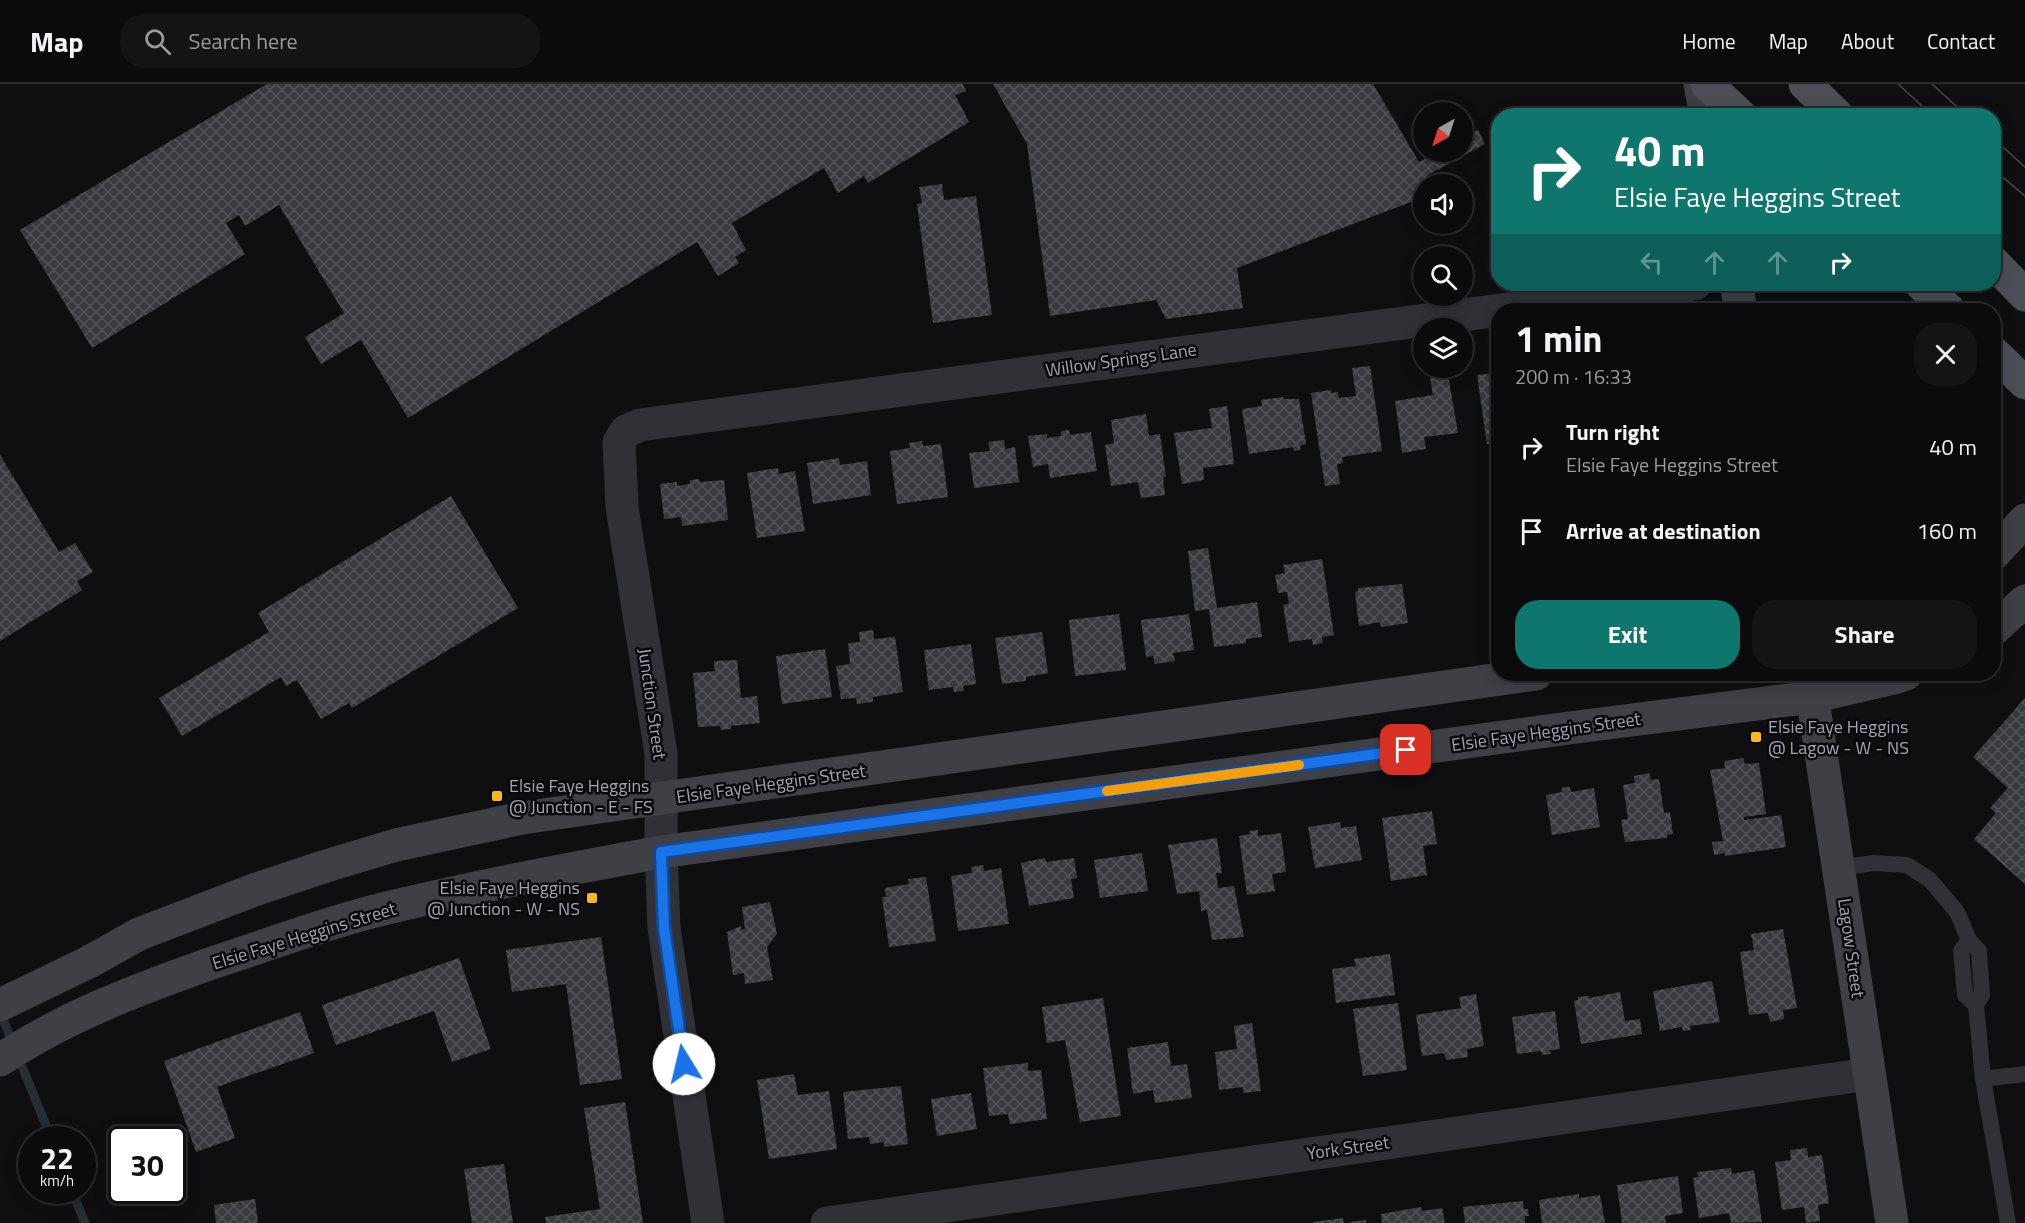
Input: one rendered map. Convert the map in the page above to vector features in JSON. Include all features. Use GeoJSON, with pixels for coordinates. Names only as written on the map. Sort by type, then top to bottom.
{"type":"FeatureCollection","features":[{"type":"Feature","properties":{"kind":"main road"},"geometry":{"type":"LineString","coordinates":[[1700,84],[1704,108]]}},
{"type":"Feature","properties":{"kind":"main road"},"geometry":{"type":"LineString","coordinates":[[1707,84],[1732,108]]}},
{"type":"Feature","properties":{"kind":"main road"},"geometry":{"type":"LineString","coordinates":[[1805,84],[1830,108]]}},
{"type":"Feature","properties":{"kind":"main road"},"geometry":{"type":"LineString","coordinates":[[1929,291],[1941,303]]}},
{"type":"Feature","properties":{"kind":"main road"},"geometry":{"type":"LineString","coordinates":[[2001,360],[2025,383]]}},
{"type":"Feature","properties":{"kind":"main road"},"geometry":{"type":"LineString","coordinates":[[2001,546],[2025,520]]}},
{"type":"Feature","properties":{"kind":"main road"},"geometry":{"type":"LineString","coordinates":[[2001,623],[2025,601]]}},
{"type":"Feature","properties":{"kind":"main road","name":"Elsie Faye Heggins Street"},"geometry":{"type":"LineString","coordinates":[[0,1005],[89,962],[139,934],[254,890],[396,845],[522,818],[1491,680]]}},
{"type":"Feature","properties":{"kind":"main road","name":"Elsie Faye Heggins Street"},"geometry":{"type":"LineString","coordinates":[[0,1060],[19,1047],[111,1001],[155,983],[370,912],[511,881],[661,852],[1557,730],[1810,685],[1858,681]]}},
{"type":"Feature","properties":{"kind":"main road","name":"Lagow Street"},"geometry":{"type":"LineString","coordinates":[[1810,685],[1840,868],[1892,1223]]}},
{"type":"Feature","properties":{"kind":"street","name":"Willow Springs Lane"},"geometry":{"type":"LineString","coordinates":[[1553,303],[1643,291]]}},
{"type":"Feature","properties":{"kind":"street","name":"Willow Springs Lane"},"geometry":{"type":"LineString","coordinates":[[622,507],[619,442],[626,431],[640,425],[1491,311]]}},
{"type":"Feature","properties":{"kind":"street","name":"Junction Street"},"geometry":{"type":"LineString","coordinates":[[622,507],[661,754],[664,928],[708,1223]]}},
{"type":"Feature","properties":{"kind":"street","name":"York Street"},"geometry":{"type":"LineString","coordinates":[[827,1223],[1869,1074]]}},
{"type":"Feature","properties":{"kind":"lane"},"geometry":{"type":"LineString","coordinates":[[1840,868],[1873,863],[1907,865],[1930,880],[1957,912],[1969,940],[1979,951],[1982,995],[1976,1005],[1983,1079],[2008,1223]]}},
{"type":"Feature","properties":{"kind":"lane"},"geometry":{"type":"LineString","coordinates":[[1983,1079],[2025,1074]]}},
{"type":"Feature","properties":{"kind":"building"},"geometry":{"type":"Polygon","coordinates":[[[267,84],[963,84],[966,91],[955,95],[969,122],[868,183],[864,176],[838,193],[824,168],[732,223],[746,250],[735,257],[739,263],[718,276],[697,242],[408,418],[361,340],[321,364],[305,337],[344,313],[279,205],[245,226],[239,215],[226,223],[245,254],[92,348],[20,230],[267,84]]]}},
{"type":"Feature","properties":{"kind":"building"},"geometry":{"type":"Polygon","coordinates":[[[993,84],[1373,84],[1413,152],[1413,162],[1452,162],[1430,174],[1413,174],[1413,201],[1237,268],[1243,308],[1166,319],[1156,300],[1050,316],[1027,144],[993,84]]]}},
{"type":"Feature","properties":{"kind":"building"},"geometry":{"type":"Polygon","coordinates":[[[1478,130],[1485,144],[1473,151],[1473,133],[1478,130]]]}},
{"type":"Feature","properties":{"kind":"building"},"geometry":{"type":"Polygon","coordinates":[[[942,184],[944,200],[976,196],[992,315],[933,323],[917,204],[922,203],[919,187],[942,184]]]}},
{"type":"Feature","properties":{"kind":"building"},"geometry":{"type":"Polygon","coordinates":[[[1370,366],[1382,451],[1342,457],[1343,463],[1337,464],[1340,484],[1325,486],[1311,393],[1331,390],[1331,393],[1338,392],[1339,398],[1356,396],[1352,368],[1370,366]]]}},
{"type":"Feature","properties":{"kind":"building"},"geometry":{"type":"Polygon","coordinates":[[[1491,374],[1491,444],[1487,444],[1477,375],[1491,374]]]}},
{"type":"Feature","properties":{"kind":"building"},"geometry":{"type":"Polygon","coordinates":[[[1430,378],[1449,378],[1458,433],[1424,437],[1426,449],[1402,453],[1395,401],[1433,395],[1430,378]]]}},
{"type":"Feature","properties":{"kind":"building"},"geometry":{"type":"Polygon","coordinates":[[[1283,397],[1284,399],[1299,399],[1306,444],[1300,446],[1301,450],[1294,451],[1293,447],[1249,454],[1242,409],[1262,406],[1261,400],[1283,397]]]}},
{"type":"Feature","properties":{"kind":"building"},"geometry":{"type":"Polygon","coordinates":[[[1227,406],[1234,464],[1203,468],[1204,480],[1182,484],[1174,433],[1212,428],[1209,409],[1227,406]]]}},
{"type":"Feature","properties":{"kind":"building"},"geometry":{"type":"Polygon","coordinates":[[[1146,414],[1149,436],[1160,434],[1166,477],[1163,477],[1165,495],[1141,498],[1138,482],[1111,486],[1105,445],[1114,443],[1111,420],[1146,414]]]}},
{"type":"Feature","properties":{"kind":"building"},"geometry":{"type":"Polygon","coordinates":[[[1069,430],[1070,435],[1091,432],[1097,471],[1050,478],[1048,464],[1033,467],[1028,436],[1047,434],[1047,438],[1061,436],[1061,431],[1069,430]]]}},
{"type":"Feature","properties":{"kind":"building"},"geometry":{"type":"Polygon","coordinates":[[[1004,440],[1005,449],[1015,447],[1019,482],[974,488],[969,453],[990,451],[988,442],[1004,440]]]}},
{"type":"Feature","properties":{"kind":"building"},"geometry":{"type":"Polygon","coordinates":[[[922,441],[923,446],[941,444],[948,497],[897,504],[890,451],[910,448],[909,443],[922,441]]]}},
{"type":"Feature","properties":{"kind":"building"},"geometry":{"type":"Polygon","coordinates":[[[0,455],[59,552],[75,543],[93,572],[77,581],[82,590],[0,641],[0,455]]]}},
{"type":"Feature","properties":{"kind":"building"},"geometry":{"type":"Polygon","coordinates":[[[839,458],[840,465],[867,461],[871,495],[813,504],[807,463],[839,458]]]}},
{"type":"Feature","properties":{"kind":"building"},"geometry":{"type":"Polygon","coordinates":[[[778,468],[779,474],[795,471],[805,531],[757,538],[747,473],[778,468]]]}},
{"type":"Feature","properties":{"kind":"building"},"geometry":{"type":"Polygon","coordinates":[[[699,479],[700,482],[724,480],[728,520],[682,526],[681,517],[664,519],[660,484],[677,482],[677,486],[690,484],[690,480],[699,479]]]}},
{"type":"Feature","properties":{"kind":"building"},"geometry":{"type":"Polygon","coordinates":[[[451,496],[518,608],[352,708],[349,703],[321,719],[297,680],[286,686],[281,677],[182,736],[159,698],[269,632],[258,613],[451,496]]]}},
{"type":"Feature","properties":{"kind":"building"},"geometry":{"type":"Polygon","coordinates":[[[1208,548],[1217,608],[1257,602],[1262,637],[1246,639],[1246,643],[1214,647],[1209,609],[1195,611],[1188,551],[1208,548]]]}},
{"type":"Feature","properties":{"kind":"building"},"geometry":{"type":"Polygon","coordinates":[[[1322,559],[1334,635],[1322,637],[1323,643],[1313,645],[1312,639],[1289,642],[1283,605],[1289,604],[1287,592],[1278,593],[1275,575],[1285,573],[1283,565],[1322,559]]]}},
{"type":"Feature","properties":{"kind":"building"},"geometry":{"type":"Polygon","coordinates":[[[1402,584],[1408,623],[1381,627],[1380,622],[1359,626],[1355,592],[1358,588],[1402,584]]]}},
{"type":"Feature","properties":{"kind":"building"},"geometry":{"type":"Polygon","coordinates":[[[1119,614],[1126,670],[1075,676],[1069,620],[1119,614]]]}},
{"type":"Feature","properties":{"kind":"building"},"geometry":{"type":"Polygon","coordinates":[[[1189,614],[1194,650],[1173,653],[1175,661],[1155,664],[1153,656],[1146,657],[1141,620],[1189,614]]]}},
{"type":"Feature","properties":{"kind":"building"},"geometry":{"type":"Polygon","coordinates":[[[873,630],[874,639],[895,637],[903,692],[873,697],[873,702],[857,704],[856,698],[841,699],[836,666],[850,664],[848,643],[860,642],[859,632],[873,630]]]}},
{"type":"Feature","properties":{"kind":"building"},"geometry":{"type":"Polygon","coordinates":[[[1042,632],[1048,673],[1026,677],[1026,681],[1002,684],[995,638],[1042,632]]]}},
{"type":"Feature","properties":{"kind":"building"},"geometry":{"type":"Polygon","coordinates":[[[971,644],[976,684],[963,686],[964,691],[954,692],[953,687],[929,690],[924,650],[971,644]]]}},
{"type":"Feature","properties":{"kind":"building"},"geometry":{"type":"Polygon","coordinates":[[[825,649],[832,697],[782,704],[776,656],[825,649]]]}},
{"type":"Feature","properties":{"kind":"building"},"geometry":{"type":"Polygon","coordinates":[[[737,660],[741,698],[757,696],[760,723],[731,726],[731,729],[721,730],[720,726],[698,727],[693,673],[715,671],[714,661],[737,660]]]}},
{"type":"Feature","properties":{"kind":"building"},"geometry":{"type":"Polygon","coordinates":[[[2025,698],[2025,884],[1974,839],[1996,813],[1990,808],[2008,788],[1973,757],[2025,698]]]}},
{"type":"Feature","properties":{"kind":"building"},"geometry":{"type":"Polygon","coordinates":[[[1743,758],[1745,764],[1759,763],[1766,814],[1744,817],[1744,820],[1781,815],[1786,847],[1725,856],[1725,853],[1714,855],[1712,842],[1723,841],[1710,770],[1725,768],[1724,761],[1743,758]]]}},
{"type":"Feature","properties":{"kind":"building"},"geometry":{"type":"Polygon","coordinates":[[[1649,773],[1651,780],[1659,779],[1664,813],[1670,812],[1673,834],[1667,835],[1667,838],[1625,842],[1621,820],[1628,819],[1623,785],[1635,783],[1634,776],[1649,773]]]}},
{"type":"Feature","properties":{"kind":"building"},"geometry":{"type":"Polygon","coordinates":[[[1570,787],[1571,792],[1594,788],[1600,827],[1552,835],[1546,795],[1562,792],[1562,788],[1570,787]]]}},
{"type":"Feature","properties":{"kind":"building"},"geometry":{"type":"Polygon","coordinates":[[[1432,811],[1437,844],[1423,846],[1427,875],[1391,881],[1382,818],[1432,811]]]}},
{"type":"Feature","properties":{"kind":"building"},"geometry":{"type":"Polygon","coordinates":[[[1340,822],[1341,828],[1356,826],[1362,860],[1315,868],[1308,827],[1340,822]]]}},
{"type":"Feature","properties":{"kind":"building"},"geometry":{"type":"Polygon","coordinates":[[[1258,830],[1258,836],[1281,833],[1286,872],[1272,874],[1275,891],[1247,895],[1239,836],[1258,830]]]}},
{"type":"Feature","properties":{"kind":"building"},"geometry":{"type":"Polygon","coordinates":[[[1217,838],[1222,873],[1216,873],[1218,888],[1234,886],[1244,937],[1212,940],[1207,910],[1201,911],[1199,891],[1177,894],[1168,845],[1217,838]]]}},
{"type":"Feature","properties":{"kind":"building"},"geometry":{"type":"Polygon","coordinates":[[[1142,853],[1148,891],[1100,898],[1094,860],[1142,853]]]}},
{"type":"Feature","properties":{"kind":"building"},"geometry":{"type":"Polygon","coordinates":[[[1045,858],[1046,862],[1074,858],[1077,878],[1071,879],[1074,898],[1029,906],[1021,863],[1045,858]]]}},
{"type":"Feature","properties":{"kind":"building"},"geometry":{"type":"Polygon","coordinates":[[[983,865],[984,871],[1001,868],[1009,924],[958,931],[951,876],[972,873],[971,867],[983,865]]]}},
{"type":"Feature","properties":{"kind":"building"},"geometry":{"type":"Polygon","coordinates":[[[926,877],[936,941],[889,947],[882,897],[886,897],[885,888],[909,884],[908,879],[926,877]]]}},
{"type":"Feature","properties":{"kind":"building"},"geometry":{"type":"Polygon","coordinates":[[[770,902],[777,934],[767,947],[773,980],[745,984],[744,973],[733,975],[727,932],[741,926],[741,930],[745,929],[742,907],[770,902]]]}},
{"type":"Feature","properties":{"kind":"building"},"geometry":{"type":"Polygon","coordinates":[[[1783,929],[1797,1008],[1783,1010],[1784,1019],[1770,1022],[1768,1013],[1749,1015],[1740,952],[1754,950],[1751,934],[1783,929]]]}},
{"type":"Feature","properties":{"kind":"building"},"geometry":{"type":"Polygon","coordinates":[[[601,937],[622,1079],[580,1085],[566,984],[512,992],[506,950],[601,937]]]}},
{"type":"Feature","properties":{"kind":"building"},"geometry":{"type":"Polygon","coordinates":[[[1390,954],[1395,995],[1336,1003],[1332,969],[1356,966],[1354,959],[1390,954]]]}},
{"type":"Feature","properties":{"kind":"building"},"geometry":{"type":"Polygon","coordinates":[[[459,958],[491,1049],[452,1062],[434,1011],[336,1045],[322,1005],[459,958]]]}},
{"type":"Feature","properties":{"kind":"building"},"geometry":{"type":"Polygon","coordinates":[[[1712,981],[1720,1022],[1690,1026],[1691,1030],[1683,1031],[1682,1027],[1660,1031],[1653,991],[1712,981]]]}},
{"type":"Feature","properties":{"kind":"building"},"geometry":{"type":"Polygon","coordinates":[[[1620,992],[1625,1021],[1640,1019],[1642,1034],[1581,1044],[1574,1001],[1578,1000],[1578,997],[1589,996],[1589,998],[1620,992]]]}},
{"type":"Feature","properties":{"kind":"building"},"geometry":{"type":"Polygon","coordinates":[[[1476,994],[1484,1046],[1467,1049],[1468,1057],[1446,1060],[1444,1053],[1422,1056],[1416,1015],[1461,1008],[1459,997],[1476,994]]]}},
{"type":"Feature","properties":{"kind":"building"},"geometry":{"type":"Polygon","coordinates":[[[1103,998],[1121,1116],[1080,1122],[1065,1040],[1047,1043],[1042,1007],[1103,998]]]}},
{"type":"Feature","properties":{"kind":"building"},"geometry":{"type":"Polygon","coordinates":[[[1398,1003],[1407,1070],[1363,1076],[1353,1009],[1398,1003]]]}},
{"type":"Feature","properties":{"kind":"building"},"geometry":{"type":"Polygon","coordinates":[[[1555,1011],[1560,1049],[1550,1050],[1551,1054],[1542,1055],[1541,1051],[1517,1054],[1512,1017],[1555,1011]]]}},
{"type":"Feature","properties":{"kind":"building"},"geometry":{"type":"Polygon","coordinates":[[[300,1012],[314,1053],[217,1087],[235,1138],[196,1152],[164,1061],[300,1012]]]}},
{"type":"Feature","properties":{"kind":"building"},"geometry":{"type":"Polygon","coordinates":[[[1252,1023],[1261,1091],[1243,1093],[1243,1087],[1219,1090],[1215,1052],[1237,1049],[1234,1026],[1252,1023]]]}},
{"type":"Feature","properties":{"kind":"building"},"geometry":{"type":"Polygon","coordinates":[[[1168,1042],[1171,1066],[1187,1064],[1192,1098],[1155,1103],[1153,1090],[1133,1094],[1127,1048],[1168,1042]]]}},
{"type":"Feature","properties":{"kind":"building"},"geometry":{"type":"Polygon","coordinates":[[[1028,1063],[1028,1071],[1041,1070],[1047,1119],[1010,1124],[1008,1114],[989,1116],[983,1068],[1028,1063]]]}},
{"type":"Feature","properties":{"kind":"building"},"geometry":{"type":"Polygon","coordinates":[[[794,1074],[798,1095],[829,1091],[837,1149],[769,1159],[757,1080],[794,1074]]]}},
{"type":"Feature","properties":{"kind":"building"},"geometry":{"type":"Polygon","coordinates":[[[901,1086],[908,1144],[884,1147],[884,1142],[870,1144],[869,1137],[848,1139],[843,1092],[901,1086]]]}},
{"type":"Feature","properties":{"kind":"building"},"geometry":{"type":"Polygon","coordinates":[[[971,1093],[977,1129],[937,1136],[931,1099],[971,1093]]]}},
{"type":"Feature","properties":{"kind":"building"},"geometry":{"type":"Polygon","coordinates":[[[625,1102],[643,1223],[546,1223],[545,1217],[600,1209],[584,1108],[625,1102]]]}},
{"type":"Feature","properties":{"kind":"building"},"geometry":{"type":"Polygon","coordinates":[[[1807,1148],[1808,1157],[1822,1155],[1829,1203],[1818,1205],[1820,1221],[1806,1223],[1804,1207],[1782,1210],[1775,1162],[1791,1160],[1790,1150],[1807,1148]]]}},
{"type":"Feature","properties":{"kind":"building"},"geometry":{"type":"Polygon","coordinates":[[[504,1164],[513,1223],[472,1223],[464,1169],[504,1164]]]}},
{"type":"Feature","properties":{"kind":"building"},"geometry":{"type":"Polygon","coordinates":[[[1731,1168],[1732,1174],[1754,1170],[1762,1222],[1731,1223],[1729,1213],[1699,1218],[1693,1178],[1698,1177],[1697,1172],[1731,1168]]]}},
{"type":"Feature","properties":{"kind":"building"},"geometry":{"type":"Polygon","coordinates":[[[1678,1176],[1683,1213],[1665,1216],[1666,1223],[1622,1223],[1617,1185],[1678,1176]]]}},
{"type":"Feature","properties":{"kind":"building"},"geometry":{"type":"Polygon","coordinates":[[[1579,1194],[1579,1198],[1600,1195],[1605,1223],[1542,1223],[1539,1200],[1579,1194]]]}},
{"type":"Feature","properties":{"kind":"building"},"geometry":{"type":"Polygon","coordinates":[[[255,1199],[258,1223],[216,1223],[214,1205],[255,1199]]]}},
{"type":"Feature","properties":{"kind":"building"},"geometry":{"type":"Polygon","coordinates":[[[1523,1201],[1524,1209],[1528,1209],[1529,1216],[1525,1216],[1525,1223],[1465,1223],[1463,1207],[1523,1201]]]}},
{"type":"Feature","properties":{"kind":"building"},"geometry":{"type":"Polygon","coordinates":[[[1421,1207],[1422,1211],[1442,1208],[1445,1223],[1382,1223],[1381,1214],[1421,1207]]]}},
{"type":"Feature","properties":{"kind":"building"},"geometry":{"type":"Polygon","coordinates":[[[1343,1218],[1344,1223],[1313,1223],[1313,1222],[1343,1218]]]}},
{"type":"Feature","properties":{"kind":"building"},"geometry":{"type":"Polygon","coordinates":[[[1366,1220],[1366,1223],[1350,1223],[1350,1222],[1366,1220]]]}},
{"type":"Feature","properties":{"kind":"waterway"},"geometry":{"type":"LineString","coordinates":[[0,1012],[46,1126]]}},
{"type":"Feature","properties":{"kind":"waterway"},"geometry":{"type":"LineString","coordinates":[[77,1204],[85,1223]]}},
{"type":"Feature","properties":{"kind":"tram line"},"geometry":{"type":"LineString","coordinates":[[1898,84],[1924,108]]}},
{"type":"Feature","properties":{"kind":"tram line"},"geometry":{"type":"LineString","coordinates":[[1932,84],[1958,108]]}},
{"type":"Feature","properties":{"kind":"tram line"},"geometry":{"type":"LineString","coordinates":[[2001,145],[2025,167]]}},
{"type":"Feature","properties":{"kind":"tram line"},"geometry":{"type":"LineString","coordinates":[[2001,176],[2025,196]]}},
{"type":"Feature","properties":{"kind":"slow traffic"},"geometry":{"type":"LineString","coordinates":[[1107,791],[1299,765]]}},
{"type":"Feature","properties":{"kind":"place","name":"Elsie Faye Heggins @ Lagow - W - NS"},"geometry":{"type":"Point","coordinates":[1756,737]}},
{"type":"Feature","properties":{"kind":"place","name":"Elsie Faye Heggins @ Junction - E - FS"},"geometry":{"type":"Point","coordinates":[497,796]}},
{"type":"Feature","properties":{"kind":"place","name":"Elsie Faye Heggins @ Junction - W - NS"},"geometry":{"type":"Point","coordinates":[592,898]}},
{"type":"Feature","properties":{"kind":"route"},"geometry":{"type":"LineString","coordinates":[[684,1064],[664,928],[661,852],[1406,750]]}}]}
